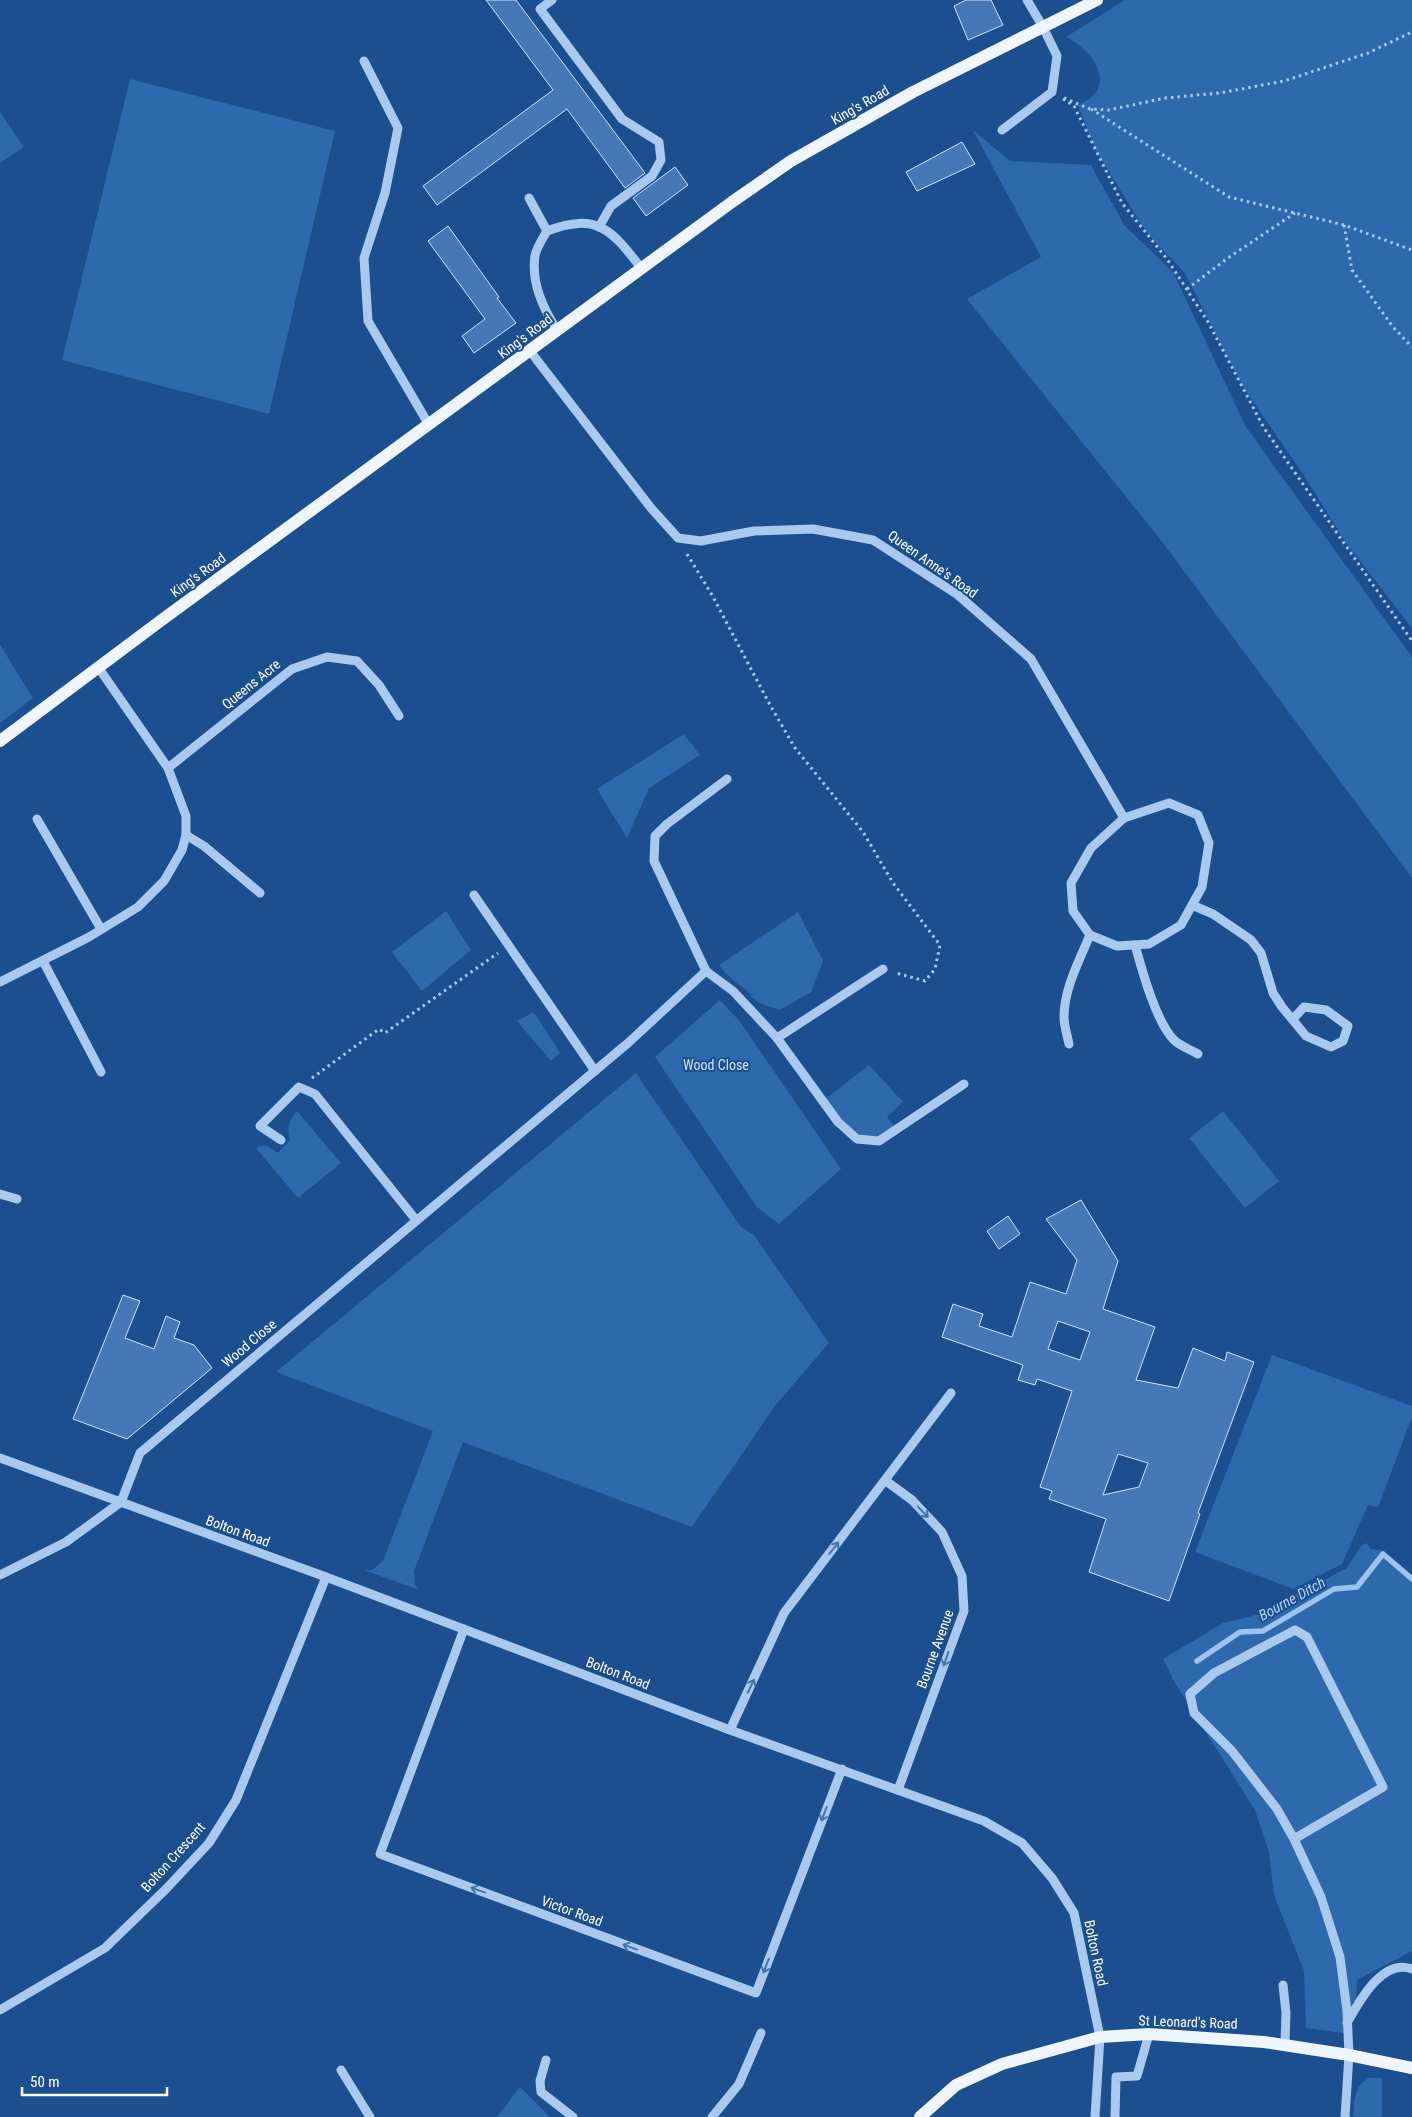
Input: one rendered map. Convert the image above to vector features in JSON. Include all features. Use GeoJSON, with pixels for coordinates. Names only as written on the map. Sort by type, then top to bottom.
{"type":"FeatureCollection","features":[{"type":"Feature","properties":{"kind":"main road","name":"King's Road"},"geometry":{"type":"LineString","coordinates":[[0,741],[557,330],[792,161],[913,92],[1097,0]]}},
{"type":"Feature","properties":{"kind":"main road","name":"St Leonard's Road"},"geometry":{"type":"LineString","coordinates":[[920,2117],[956,2085],[1002,2064],[1100,2037],[1149,2034],[1285,2044],[1348,2054],[1412,2068]]}},
{"type":"Feature","properties":{"kind":"street"},"geometry":{"type":"LineString","coordinates":[[552,0],[540,8],[551,24],[622,119],[658,142],[661,160],[652,176],[611,206],[599,227]]}},
{"type":"Feature","properties":{"kind":"street"},"geometry":{"type":"LineString","coordinates":[[1002,130],[1052,92],[1057,56],[1027,0]]}},
{"type":"Feature","properties":{"kind":"street"},"geometry":{"type":"LineString","coordinates":[[364,61],[398,128],[385,193],[364,258],[368,321],[429,425]]}},
{"type":"Feature","properties":{"kind":"street"},"geometry":{"type":"LineString","coordinates":[[529,198],[547,231]]}},
{"type":"Feature","properties":{"kind":"street"},"geometry":{"type":"LineString","coordinates":[[557,330],[538,296],[535,277],[535,254],[547,231],[568,223],[590,223],[610,232],[642,268]]}},
{"type":"Feature","properties":{"kind":"street"},"geometry":{"type":"LineString","coordinates":[[530,351],[651,508],[678,538]]}},
{"type":"Feature","properties":{"kind":"street","name":"Queen Anne's Road"},"geometry":{"type":"LineString","coordinates":[[678,538],[701,541],[754,531],[813,528],[874,540],[958,595],[1031,660],[1124,818]]}},
{"type":"Feature","properties":{"kind":"street","name":"Queens Acre"},"geometry":{"type":"LineString","coordinates":[[168,768],[292,669],[327,657],[357,661],[379,685],[399,716]]}},
{"type":"Feature","properties":{"kind":"street"},"geometry":{"type":"LineString","coordinates":[[0,982],[43,961],[138,907],[164,881],[182,850],[186,835],[186,816],[168,768],[98,667]]}},
{"type":"Feature","properties":{"kind":"street"},"geometry":{"type":"LineString","coordinates":[[726,779],[667,824],[655,836],[654,861],[706,972],[733,991],[777,1038],[838,1122],[858,1139],[879,1141],[964,1084]]}},
{"type":"Feature","properties":{"kind":"street"},"geometry":{"type":"LineString","coordinates":[[1169,803],[1198,815],[1209,843],[1202,887],[1181,925],[1149,944],[1117,946],[1090,935],[1073,911],[1071,883],[1091,848],[1124,818],[1169,803]]}},
{"type":"Feature","properties":{"kind":"street"},"geometry":{"type":"LineString","coordinates":[[37,819],[101,929]]}},
{"type":"Feature","properties":{"kind":"street"},"geometry":{"type":"LineString","coordinates":[[186,835],[204,846],[260,893]]}},
{"type":"Feature","properties":{"kind":"street"},"geometry":{"type":"LineString","coordinates":[[474,895],[595,1071]]}},
{"type":"Feature","properties":{"kind":"street"},"geometry":{"type":"LineString","coordinates":[[1192,905],[1213,914],[1252,940],[1261,953],[1273,993],[1306,1036],[1331,1047],[1343,1041],[1348,1026],[1326,1010],[1304,1007],[1293,1019]]}},
{"type":"Feature","properties":{"kind":"street"},"geometry":{"type":"LineString","coordinates":[[1069,1044],[1064,1019],[1064,1004],[1090,935]]}},
{"type":"Feature","properties":{"kind":"street"},"geometry":{"type":"LineString","coordinates":[[1135,945],[1145,982],[1162,1020],[1174,1040],[1198,1054]]}},
{"type":"Feature","properties":{"kind":"street"},"geometry":{"type":"LineString","coordinates":[[43,961],[102,1072]]}},
{"type":"Feature","properties":{"kind":"street"},"geometry":{"type":"LineString","coordinates":[[777,1038],[883,969]]}},
{"type":"Feature","properties":{"kind":"street","name":"Wood Close"},"geometry":{"type":"LineString","coordinates":[[121,1502],[140,1453],[628,1043],[706,972]]}},
{"type":"Feature","properties":{"kind":"street"},"geometry":{"type":"LineString","coordinates":[[281,1140],[260,1126],[299,1087],[315,1094],[416,1220]]}},
{"type":"Feature","properties":{"kind":"street"},"geometry":{"type":"LineString","coordinates":[[0,1194],[17,1198]]}},
{"type":"Feature","properties":{"kind":"street"},"geometry":{"type":"LineString","coordinates":[[730,1730],[784,1613],[951,1393]]}},
{"type":"Feature","properties":{"kind":"street","name":"Bolton Road"},"geometry":{"type":"LineString","coordinates":[[0,1458],[464,1629],[730,1730],[984,1821],[1022,1843],[1052,1878],[1074,1913],[1100,2037],[1095,2117]]}},
{"type":"Feature","properties":{"kind":"street","name":"Bourne Avenue"},"geometry":{"type":"LineString","coordinates":[[886,1481],[912,1500],[942,1532],[962,1576],[964,1611],[898,1790]]}},
{"type":"Feature","properties":{"kind":"street"},"geometry":{"type":"LineString","coordinates":[[0,1575],[66,1542],[121,1502]]}},
{"type":"Feature","properties":{"kind":"street","name":"Bolton Crescent"},"geometry":{"type":"LineString","coordinates":[[0,2010],[105,1948],[166,1889],[209,1843],[236,1800],[326,1578]]}},
{"type":"Feature","properties":{"kind":"street","name":"Victor Road"},"geometry":{"type":"LineString","coordinates":[[464,1629],[380,1854],[398,1861],[756,1993],[842,1769]]}},
{"type":"Feature","properties":{"kind":"street"},"geometry":{"type":"LineString","coordinates":[[1294,1839],[1383,1787],[1307,1638],[1295,1630],[1214,1673],[1190,1694],[1194,1713],[1232,1750],[1277,1809],[1294,1839],[1321,1897],[1340,1957],[1347,2011],[1348,2054],[1345,2117]]}},
{"type":"Feature","properties":{"kind":"street"},"geometry":{"type":"LineString","coordinates":[[1346,2025],[1361,1999],[1383,1973],[1406,1967],[1412,1969]]}},
{"type":"Feature","properties":{"kind":"street"},"geometry":{"type":"LineString","coordinates":[[1283,1985],[1286,2013],[1285,2044]]}},
{"type":"Feature","properties":{"kind":"street"},"geometry":{"type":"LineString","coordinates":[[712,2117],[739,2084],[761,2033]]}},
{"type":"Feature","properties":{"kind":"street"},"geometry":{"type":"LineString","coordinates":[[1115,2117],[1116,2077],[1137,2076],[1149,2034]]}},
{"type":"Feature","properties":{"kind":"street"},"geometry":{"type":"LineString","coordinates":[[546,2060],[540,2080],[541,2092],[573,2117]]}},
{"type":"Feature","properties":{"kind":"street"},"geometry":{"type":"LineString","coordinates":[[341,2070],[370,2117]]}},
{"type":"Feature","properties":{"kind":"path"},"geometry":{"type":"LineString","coordinates":[[1090,108],[1109,110],[1165,98],[1220,93],[1284,81],[1368,53],[1412,32]]}},
{"type":"Feature","properties":{"kind":"path"},"geometry":{"type":"LineString","coordinates":[[1052,92],[1090,108],[1229,197],[1344,225],[1412,250]]}},
{"type":"Feature","properties":{"kind":"path"},"geometry":{"type":"LineString","coordinates":[[1052,92],[1074,106],[1122,202],[1167,259],[1208,322],[1264,428],[1412,641]]}},
{"type":"Feature","properties":{"kind":"path"},"geometry":{"type":"LineString","coordinates":[[1187,289],[1228,258],[1295,213]]}},
{"type":"Feature","properties":{"kind":"path"},"geometry":{"type":"LineString","coordinates":[[1344,225],[1352,270],[1393,327],[1412,347]]}},
{"type":"Feature","properties":{"kind":"path"},"geometry":{"type":"LineString","coordinates":[[678,538],[712,595],[795,748],[863,832],[893,883],[940,945],[935,969],[925,981],[883,969]]}},
{"type":"Feature","properties":{"kind":"path"},"geometry":{"type":"LineString","coordinates":[[299,1087],[379,1029],[385,1033],[508,945]]}},
{"type":"Feature","properties":{"kind":"green space"},"geometry":{"type":"Polygon","coordinates":[[[1125,0],[1412,0],[1412,628],[1346,543],[1305,477],[1243,387],[1184,272],[1147,233],[1096,151],[1078,105],[1091,98],[1098,89],[1100,80],[1098,70],[1086,51],[1066,37],[1125,0]]]}},
{"type":"Feature","properties":{"kind":"green space"},"geometry":{"type":"Polygon","coordinates":[[[130,79],[335,131],[269,414],[62,360],[130,79]]]}},
{"type":"Feature","properties":{"kind":"green space"},"geometry":{"type":"Polygon","coordinates":[[[0,112],[24,147],[0,163],[0,112]]]}},
{"type":"Feature","properties":{"kind":"green space"},"geometry":{"type":"Polygon","coordinates":[[[973,130],[1010,161],[1091,165],[1124,225],[1173,272],[1246,427],[1412,657],[1412,878],[1160,539],[967,299],[1041,257],[973,130]]]}},
{"type":"Feature","properties":{"kind":"green space"},"geometry":{"type":"Polygon","coordinates":[[[0,645],[33,698],[0,723],[0,645]]]}},
{"type":"Feature","properties":{"kind":"green space"},"geometry":{"type":"Polygon","coordinates":[[[684,734],[700,755],[649,788],[627,838],[597,789],[684,734]]]}},
{"type":"Feature","properties":{"kind":"green space"},"geometry":{"type":"Polygon","coordinates":[[[446,911],[471,950],[422,991],[392,952],[446,911]]]}},
{"type":"Feature","properties":{"kind":"green space"},"geometry":{"type":"Polygon","coordinates":[[[798,912],[823,961],[811,992],[780,1010],[762,1004],[750,996],[751,994],[730,977],[719,965],[798,912]]]}},
{"type":"Feature","properties":{"kind":"green space","name":"Wood Close"},"geometry":{"type":"Polygon","coordinates":[[[720,1000],[741,1023],[841,1169],[779,1224],[757,1207],[655,1057],[720,1000]]]}},
{"type":"Feature","properties":{"kind":"green space"},"geometry":{"type":"Polygon","coordinates":[[[532,1013],[536,1015],[560,1053],[551,1061],[517,1021],[532,1013]]]}},
{"type":"Feature","properties":{"kind":"green space"},"geometry":{"type":"Polygon","coordinates":[[[869,1065],[903,1102],[887,1117],[897,1130],[882,1141],[848,1131],[824,1100],[869,1065]]]}},
{"type":"Feature","properties":{"kind":"green space"},"geometry":{"type":"Polygon","coordinates":[[[636,1073],[741,1227],[754,1235],[829,1343],[774,1407],[692,1527],[463,1442],[414,1571],[415,1585],[419,1590],[364,1570],[372,1570],[383,1561],[433,1431],[276,1372],[636,1073]]]}},
{"type":"Feature","properties":{"kind":"green space"},"geometry":{"type":"Polygon","coordinates":[[[297,1111],[341,1163],[298,1198],[256,1148],[270,1147],[278,1153],[290,1140],[289,1125],[297,1111]]]}},
{"type":"Feature","properties":{"kind":"green space"},"geometry":{"type":"Polygon","coordinates":[[[1223,1111],[1279,1181],[1245,1208],[1189,1138],[1223,1111]]]}},
{"type":"Feature","properties":{"kind":"green space"},"geometry":{"type":"Polygon","coordinates":[[[1272,1355],[1412,1406],[1412,1417],[1378,1507],[1368,1505],[1342,1564],[1293,1589],[1195,1552],[1272,1355]]]}},
{"type":"Feature","properties":{"kind":"green space"},"geometry":{"type":"Polygon","coordinates":[[[1367,1543],[1370,1549],[1381,1550],[1394,1567],[1412,1580],[1412,1951],[1357,1980],[1356,2002],[1352,2002],[1351,2034],[1306,2028],[1304,1971],[1274,1895],[1269,1852],[1255,1810],[1176,1685],[1163,1659],[1223,1623],[1256,1615],[1347,1568],[1361,1546],[1367,1543]]]}},
{"type":"Feature","properties":{"kind":"green space"},"geometry":{"type":"Polygon","coordinates":[[[1369,2078],[1382,2078],[1382,2117],[1353,2117],[1357,2090],[1369,2078]]]}},
{"type":"Feature","properties":{"kind":"green space"},"geometry":{"type":"Polygon","coordinates":[[[520,2087],[546,2113],[549,2117],[497,2117],[520,2087]]]}},
{"type":"Feature","properties":{"kind":"building"},"geometry":{"type":"Polygon","coordinates":[[[486,0],[516,0],[645,173],[625,188],[567,109],[437,205],[423,186],[553,90],[486,0]]]}},
{"type":"Feature","properties":{"kind":"building"},"geometry":{"type":"Polygon","coordinates":[[[966,0],[991,0],[1003,25],[968,40],[954,6],[966,0]]]}},
{"type":"Feature","properties":{"kind":"building"},"geometry":{"type":"Polygon","coordinates":[[[962,142],[975,164],[917,191],[906,172],[962,142]]]}},
{"type":"Feature","properties":{"kind":"building"},"geometry":{"type":"Polygon","coordinates":[[[675,167],[688,185],[646,216],[633,198],[675,167]]]}},
{"type":"Feature","properties":{"kind":"building"},"geometry":{"type":"Polygon","coordinates":[[[448,226],[516,323],[474,353],[462,336],[485,319],[428,241],[448,226]]]}},
{"type":"Feature","properties":{"kind":"building"},"geometry":{"type":"Polygon","coordinates":[[[1081,1200],[1118,1261],[1103,1309],[1155,1327],[1136,1380],[1178,1388],[1193,1348],[1225,1361],[1227,1352],[1254,1362],[1198,1513],[1200,1514],[1169,1601],[1089,1572],[1106,1519],[1049,1499],[1052,1491],[1040,1487],[1072,1391],[1037,1379],[1035,1385],[1018,1380],[1023,1365],[942,1337],[953,1304],[983,1314],[979,1326],[1012,1337],[1030,1282],[1066,1294],[1077,1260],[1046,1219],[1081,1200]],[[1058,1321],[1048,1349],[1080,1360],[1090,1332],[1058,1321]],[[1118,1454],[1103,1495],[1139,1487],[1148,1463],[1118,1454]]]}},
{"type":"Feature","properties":{"kind":"building"},"geometry":{"type":"Polygon","coordinates":[[[1008,1216],[1020,1234],[999,1249],[987,1231],[1008,1216]]]}},
{"type":"Feature","properties":{"kind":"building"},"geometry":{"type":"Polygon","coordinates":[[[123,1295],[140,1301],[125,1338],[154,1349],[166,1316],[180,1322],[174,1338],[194,1345],[212,1368],[127,1439],[73,1419],[123,1295]]]}},
{"type":"Feature","properties":{"kind":"waterway","name":"Bourne Ditch"},"geometry":{"type":"LineString","coordinates":[[1197,1661],[1240,1632],[1263,1631],[1334,1589],[1357,1587],[1383,1554],[1412,1579]]}}]}
